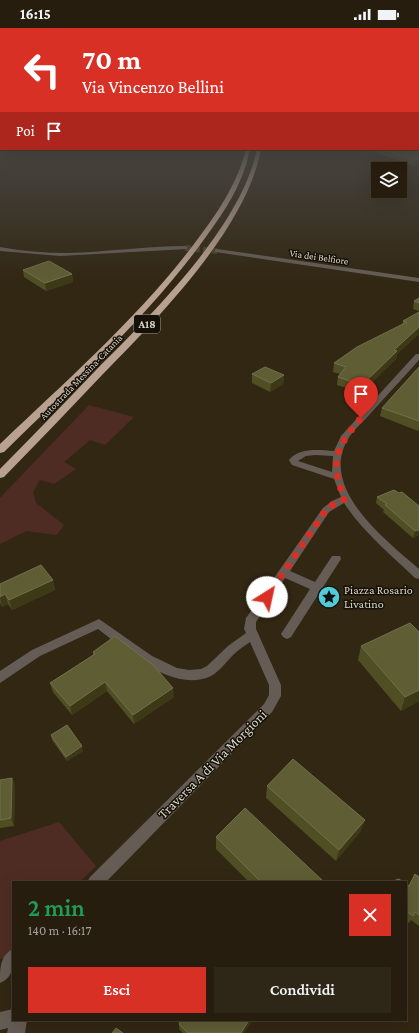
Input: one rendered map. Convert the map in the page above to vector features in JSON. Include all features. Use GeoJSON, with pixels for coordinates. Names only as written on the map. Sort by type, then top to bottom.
{"type":"FeatureCollection","features":[{"type":"Feature","properties":{"kind":"highway","name":"Autostrada Messina-Catania"},"geometry":{"type":"LineString","coordinates":[[0,450],[116,336],[174,274],[200,241],[235,187]]}},
{"type":"Feature","properties":{"kind":"highway","name":"Autostrada Messina-Catania"},"geometry":{"type":"LineString","coordinates":[[0,475],[133,339],[185,281],[201,261],[241,200],[247,187]]}},
{"type":"Feature","properties":{"kind":"street"},"geometry":{"type":"LineString","coordinates":[[0,248],[27,253],[65,255],[139,248],[185,248]]}},
{"type":"Feature","properties":{"kind":"street","name":"Via dei Belfiore"},"geometry":{"type":"LineString","coordinates":[[217,251],[419,280]]}},
{"type":"Feature","properties":{"kind":"street"},"geometry":{"type":"LineString","coordinates":[[419,356],[344,438],[338,454],[336,466],[345,499],[355,513],[419,575]]}},
{"type":"Feature","properties":{"kind":"street"},"geometry":{"type":"LineString","coordinates":[[338,454],[311,452],[300,455],[294,460],[295,463],[338,477]]}},
{"type":"Feature","properties":{"kind":"street"},"geometry":{"type":"LineString","coordinates":[[0,678],[36,653],[99,623],[168,671],[187,676],[203,674],[218,665],[231,650],[251,632],[250,620],[326,510],[335,503],[345,499]]}},
{"type":"Feature","properties":{"kind":"street"},"geometry":{"type":"LineString","coordinates":[[287,634],[336,559]]}},
{"type":"Feature","properties":{"kind":"street"},"geometry":{"type":"LineString","coordinates":[[283,573],[318,588]]}},
{"type":"Feature","properties":{"kind":"street","name":"Traversa A di Via Morgioni"},"geometry":{"type":"LineString","coordinates":[[96,881],[268,708],[275,696],[275,685],[251,632]]}},
{"type":"Feature","properties":{"kind":"street"},"geometry":{"type":"LineString","coordinates":[[0,975],[12,958]]}},
{"type":"Feature","properties":{"kind":"street"},"geometry":{"type":"LineString","coordinates":[[0,1021],[12,1018]]}},
{"type":"Feature","properties":{"kind":"street"},"geometry":{"type":"LineString","coordinates":[[16,1033],[18,1021]]}},
{"type":"Feature","properties":{"kind":"shaded area"},"geometry":{"type":"Polygon","coordinates":[[[89,405],[134,417],[105,445],[90,440],[64,462],[76,469],[54,484],[40,480],[33,492],[36,503],[64,525],[57,535],[26,531],[0,544],[0,498],[89,405]]]}},
{"type":"Feature","properties":{"kind":"shaded area"},"geometry":{"type":"Polygon","coordinates":[[[59,822],[96,866],[81,881],[12,881],[12,950],[4,958],[0,959],[0,841],[59,822]]]}},
{"type":"Feature","properties":{"kind":"building"},"geometry":{"type":"Polygon","coordinates":[[[49,261],[72,274],[45,283],[23,270],[49,261]]]}},
{"type":"Feature","properties":{"kind":"building"},"geometry":{"type":"Polygon","coordinates":[[[419,298],[419,303],[414,301],[419,298]]]}},
{"type":"Feature","properties":{"kind":"building"},"geometry":{"type":"Polygon","coordinates":[[[419,312],[419,327],[394,350],[397,351],[362,385],[338,377],[346,367],[334,363],[357,347],[407,322],[403,321],[419,312]]]}},
{"type":"Feature","properties":{"kind":"building"},"geometry":{"type":"Polygon","coordinates":[[[265,367],[284,375],[271,383],[252,374],[265,367]]]}},
{"type":"Feature","properties":{"kind":"building"},"geometry":{"type":"Polygon","coordinates":[[[419,367],[419,421],[382,408],[419,367]]]}},
{"type":"Feature","properties":{"kind":"building"},"geometry":{"type":"Polygon","coordinates":[[[394,490],[399,493],[402,492],[419,506],[419,530],[415,531],[385,505],[387,504],[377,497],[394,490]]]}},
{"type":"Feature","properties":{"kind":"building"},"geometry":{"type":"Polygon","coordinates":[[[41,565],[53,580],[9,600],[5,594],[0,597],[0,584],[41,565]]]}},
{"type":"Feature","properties":{"kind":"building"},"geometry":{"type":"Polygon","coordinates":[[[410,623],[419,632],[419,690],[405,697],[361,646],[410,623]]]}},
{"type":"Feature","properties":{"kind":"building"},"geometry":{"type":"Polygon","coordinates":[[[115,636],[154,666],[173,688],[133,715],[105,682],[70,706],[50,683],[95,654],[93,652],[115,636]]]}},
{"type":"Feature","properties":{"kind":"building"},"geometry":{"type":"Polygon","coordinates":[[[67,725],[82,746],[66,757],[51,735],[67,725]]]}},
{"type":"Feature","properties":{"kind":"building"},"geometry":{"type":"Polygon","coordinates":[[[293,759],[365,820],[339,850],[267,786],[293,759]]]}},
{"type":"Feature","properties":{"kind":"building"},"geometry":{"type":"Polygon","coordinates":[[[12,778],[11,818],[0,820],[0,780],[12,778]]]}},
{"type":"Feature","properties":{"kind":"building"},"geometry":{"type":"Polygon","coordinates":[[[245,808],[322,880],[260,881],[216,837],[245,808]]]}},
{"type":"Feature","properties":{"kind":"building"},"geometry":{"type":"Polygon","coordinates":[[[415,874],[419,877],[419,915],[415,912],[413,916],[407,912],[407,885],[409,886],[415,874]]]}},
{"type":"Feature","properties":{"kind":"building"},"geometry":{"type":"Polygon","coordinates":[[[180,1021],[248,1021],[241,1033],[188,1033],[179,1024],[180,1021]]]}},
{"type":"Feature","properties":{"kind":"building"},"geometry":{"type":"Polygon","coordinates":[[[116,1028],[123,1033],[112,1033],[116,1028]]]}},
{"type":"Feature","properties":{"kind":"tunnel"},"geometry":{"type":"LineString","coordinates":[[185,248],[217,251]]}},
{"type":"Feature","properties":{"kind":"place","name":"Piazza Rosario Livatino"},"geometry":{"type":"Point","coordinates":[329,597]}},
{"type":"Feature","properties":{"kind":"route"},"geometry":{"type":"LineString","coordinates":[[267,597],[326,510],[335,503],[345,499],[340,486],[336,466],[344,438],[361,418]]}}]}
